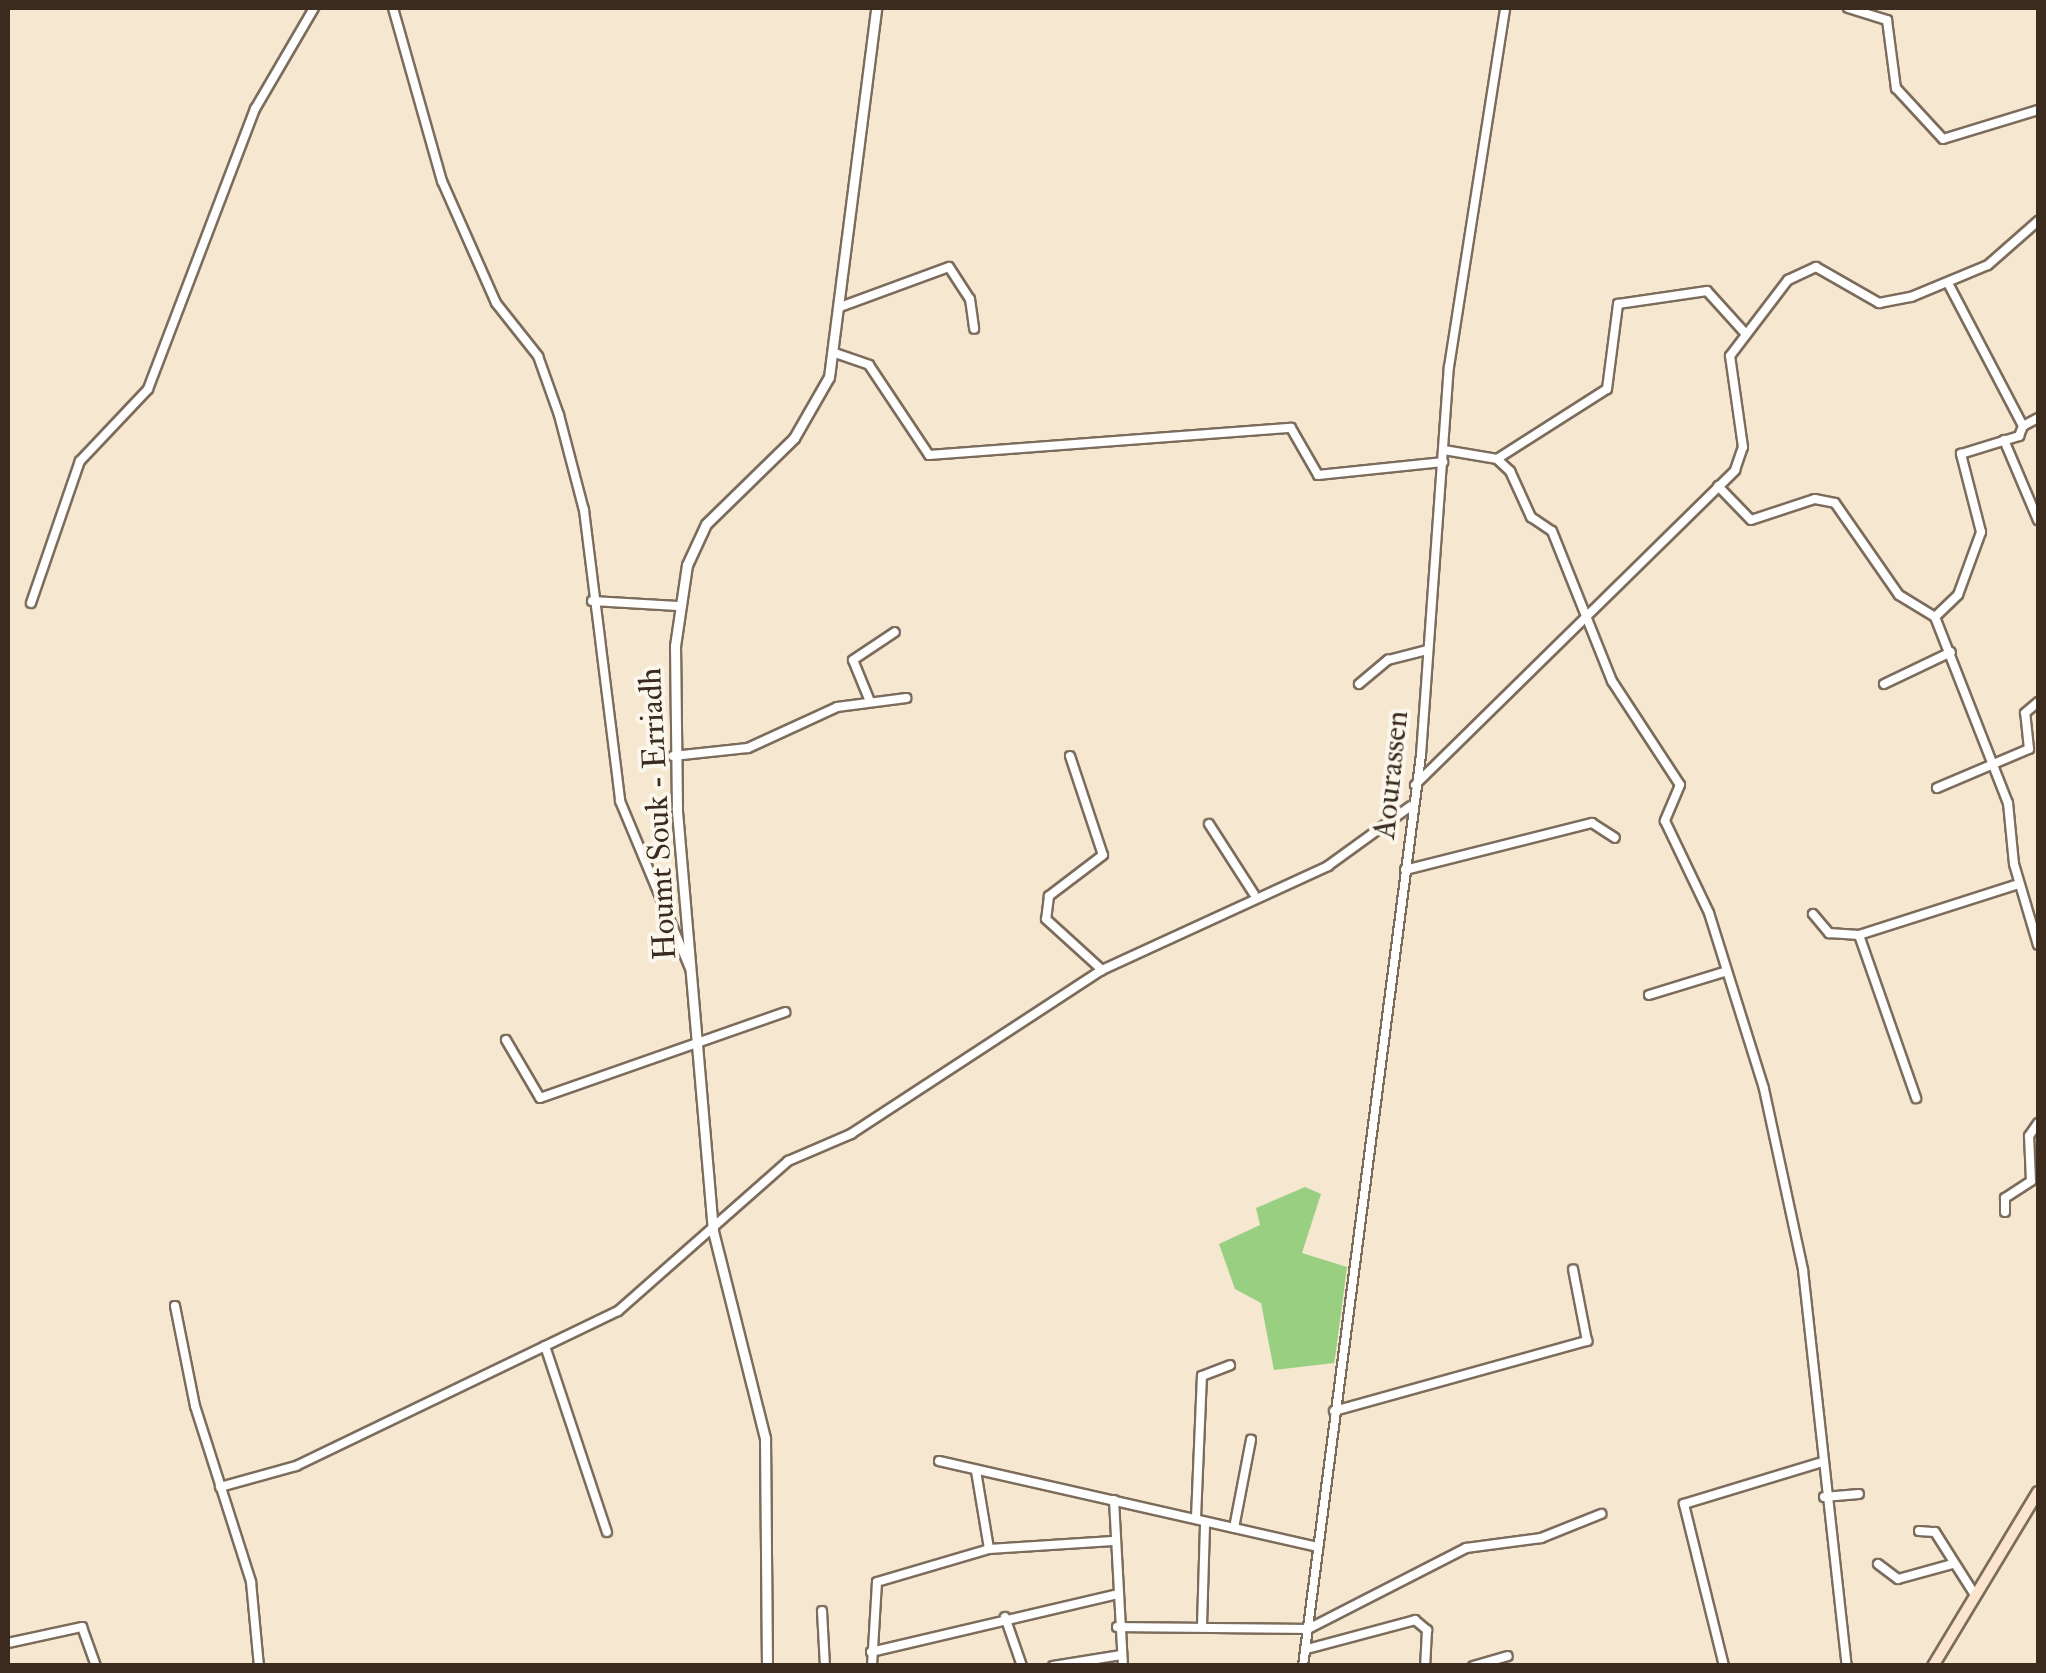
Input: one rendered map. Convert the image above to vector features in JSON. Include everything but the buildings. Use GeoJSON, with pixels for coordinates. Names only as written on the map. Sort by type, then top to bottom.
{"type":"FeatureCollection","features":[{"type":"Feature","properties":{"kind":"main road"},"geometry":{"type":"LineString","coordinates":[[1933,1666],[2038,1492]]}},
{"type":"Feature","properties":{"kind":"street"},"geometry":{"type":"LineString","coordinates":[[32,603],[80,461],[148,388],[255,109],[314,8]]}},
{"type":"Feature","properties":{"kind":"street"},"geometry":{"type":"LineString","coordinates":[[393,8],[442,181],[487,286],[548,381],[584,510],[592,601],[620,801],[690,968]]}},
{"type":"Feature","properties":{"kind":"street","name":"Houmt Souk - Erriadh"},"geometry":{"type":"LineString","coordinates":[[767,1666],[765,1438],[713,1231],[690,968],[674,756],[678,606],[706,524],[794,438],[835,353],[876,8]]}},
{"type":"Feature","properties":{"kind":"street","name":"Aourassen"},"geometry":{"type":"LineString","coordinates":[[1303,1666],[1415,784],[1444,450],[1504,8]]}},
{"type":"Feature","properties":{"kind":"street"},"geometry":{"type":"LineString","coordinates":[[1848,8],[1891,25],[1896,88],[1943,139],[2038,110]]}},
{"type":"Feature","properties":{"kind":"street"},"geometry":{"type":"LineString","coordinates":[[1415,784],[1718,486],[1744,453],[1730,356],[1745,333],[1804,267],[1830,272],[1879,303],[1949,285],[2038,221]]}},
{"type":"Feature","properties":{"kind":"street"},"geometry":{"type":"LineString","coordinates":[[840,307],[950,267],[970,299],[974,330]]}},
{"type":"Feature","properties":{"kind":"street"},"geometry":{"type":"LineString","coordinates":[[1949,285],[2023,426]]}},
{"type":"Feature","properties":{"kind":"street"},"geometry":{"type":"LineString","coordinates":[[1444,450],[1498,459],[1607,389],[1618,304],[1707,291],[1745,333]]}},
{"type":"Feature","properties":{"kind":"street"},"geometry":{"type":"LineString","coordinates":[[835,353],[869,364],[928,455],[1291,428],[1318,475],[1443,462]]}},
{"type":"Feature","properties":{"kind":"street"},"geometry":{"type":"LineString","coordinates":[[1935,617],[1958,595],[1981,532],[1961,454],[2004,440],[2038,418]]}},
{"type":"Feature","properties":{"kind":"street"},"geometry":{"type":"LineString","coordinates":[[2004,440],[2038,520]]}},
{"type":"Feature","properties":{"kind":"street"},"geometry":{"type":"LineString","coordinates":[[1498,459],[1531,517],[1552,531],[1618,693],[1680,785],[1665,821],[1702,895],[1764,1089],[1798,1247],[1819,1463],[1847,1666]]}},
{"type":"Feature","properties":{"kind":"street"},"geometry":{"type":"LineString","coordinates":[[1718,486],[1750,520],[1815,499],[1835,502],[1899,595],[1935,617],[1994,762],[2019,884],[2038,944]]}},
{"type":"Feature","properties":{"kind":"street"},"geometry":{"type":"LineString","coordinates":[[592,601],[678,606]]}},
{"type":"Feature","properties":{"kind":"street"},"geometry":{"type":"LineString","coordinates":[[869,699],[853,660],[895,632]]}},
{"type":"Feature","properties":{"kind":"street"},"geometry":{"type":"LineString","coordinates":[[1359,684],[1388,660],[1427,650]]}},
{"type":"Feature","properties":{"kind":"street"},"geometry":{"type":"LineString","coordinates":[[1884,684],[1951,652]]}},
{"type":"Feature","properties":{"kind":"street"},"geometry":{"type":"LineString","coordinates":[[674,756],[748,748],[869,699],[906,698]]}},
{"type":"Feature","properties":{"kind":"street"},"geometry":{"type":"LineString","coordinates":[[1937,788],[2029,749],[2025,714],[2038,702]]}},
{"type":"Feature","properties":{"kind":"street"},"geometry":{"type":"LineString","coordinates":[[1070,756],[1102,854],[1049,896],[1046,919],[1102,970]]}},
{"type":"Feature","properties":{"kind":"street"},"geometry":{"type":"LineString","coordinates":[[220,1487],[294,1467],[618,1311],[788,1161],[851,1134],[1102,970],[1254,894],[1328,866],[1411,806]]}},
{"type":"Feature","properties":{"kind":"street"},"geometry":{"type":"LineString","coordinates":[[1405,870],[1592,823],[1616,838]]}},
{"type":"Feature","properties":{"kind":"street"},"geometry":{"type":"LineString","coordinates":[[1208,824],[1254,894]]}},
{"type":"Feature","properties":{"kind":"street"},"geometry":{"type":"LineString","coordinates":[[1813,914],[1828,933],[1859,935],[2019,884]]}},
{"type":"Feature","properties":{"kind":"street"},"geometry":{"type":"LineString","coordinates":[[1859,935],[1916,1098]]}},
{"type":"Feature","properties":{"kind":"street"},"geometry":{"type":"LineString","coordinates":[[1649,995],[1724,972]]}},
{"type":"Feature","properties":{"kind":"street"},"geometry":{"type":"LineString","coordinates":[[506,1040],[540,1098],[667,1048],[699,1047],[785,1012]]}},
{"type":"Feature","properties":{"kind":"street"},"geometry":{"type":"LineString","coordinates":[[2005,1212],[2006,1197],[2031,1180],[2028,1136],[2038,1123]]}},
{"type":"Feature","properties":{"kind":"street"},"geometry":{"type":"LineString","coordinates":[[1334,1411],[1588,1341],[1572,1268]]}},
{"type":"Feature","properties":{"kind":"street"},"geometry":{"type":"LineString","coordinates":[[175,1306],[220,1487],[251,1582],[260,1666]]}},
{"type":"Feature","properties":{"kind":"street"},"geometry":{"type":"LineString","coordinates":[[545,1346],[607,1532]]}},
{"type":"Feature","properties":{"kind":"street"},"geometry":{"type":"LineString","coordinates":[[1202,1626],[1202,1376],[1230,1365]]}},
{"type":"Feature","properties":{"kind":"street"},"geometry":{"type":"LineString","coordinates":[[1234,1528],[1251,1440]]}},
{"type":"Feature","properties":{"kind":"street"},"geometry":{"type":"LineString","coordinates":[[940,1461],[1318,1547]]}},
{"type":"Feature","properties":{"kind":"street"},"geometry":{"type":"LineString","coordinates":[[1724,1666],[1684,1504],[1819,1463]]}},
{"type":"Feature","properties":{"kind":"street"},"geometry":{"type":"LineString","coordinates":[[976,1471],[989,1549]]}},
{"type":"Feature","properties":{"kind":"street"},"geometry":{"type":"LineString","coordinates":[[1824,1497],[1859,1494]]}},
{"type":"Feature","properties":{"kind":"street"},"geometry":{"type":"LineString","coordinates":[[1114,1500],[1114,1595],[1123,1666]]}},
{"type":"Feature","properties":{"kind":"street"},"geometry":{"type":"LineString","coordinates":[[1118,1627],[1308,1629],[1466,1548],[1541,1538],[1601,1514]]}},
{"type":"Feature","properties":{"kind":"street"},"geometry":{"type":"LineString","coordinates":[[1919,1531],[1935,1532],[1975,1595]]}},
{"type":"Feature","properties":{"kind":"street"},"geometry":{"type":"LineString","coordinates":[[872,1666],[878,1582],[989,1549],[1113,1541]]}},
{"type":"Feature","properties":{"kind":"street"},"geometry":{"type":"LineString","coordinates":[[1878,1564],[1898,1579],[1952,1564]]}},
{"type":"Feature","properties":{"kind":"street"},"geometry":{"type":"LineString","coordinates":[[871,1652],[1005,1617],[1114,1595]]}},
{"type":"Feature","properties":{"kind":"street"},"geometry":{"type":"LineString","coordinates":[[822,1611],[825,1666]]}},
{"type":"Feature","properties":{"kind":"street"},"geometry":{"type":"LineString","coordinates":[[1005,1617],[1022,1666]]}},
{"type":"Feature","properties":{"kind":"street"},"geometry":{"type":"LineString","coordinates":[[1306,1650],[1415,1620],[1428,1630],[1425,1666]]}},
{"type":"Feature","properties":{"kind":"street"},"geometry":{"type":"LineString","coordinates":[[8,1643],[82,1627],[96,1666]]}},
{"type":"Feature","properties":{"kind":"street"},"geometry":{"type":"LineString","coordinates":[[1053,1666],[1120,1655]]}},
{"type":"Feature","properties":{"kind":"street"},"geometry":{"type":"LineString","coordinates":[[1472,1666],[1508,1656]]}},
{"type":"Feature","properties":{"kind":"green space"},"geometry":{"type":"Polygon","coordinates":[[[1305,1187],[1321,1194],[1302,1253],[1347,1267],[1334,1363],[1274,1370],[1261,1303],[1235,1289],[1219,1244],[1260,1225],[1256,1208],[1305,1187]]]}}]}
